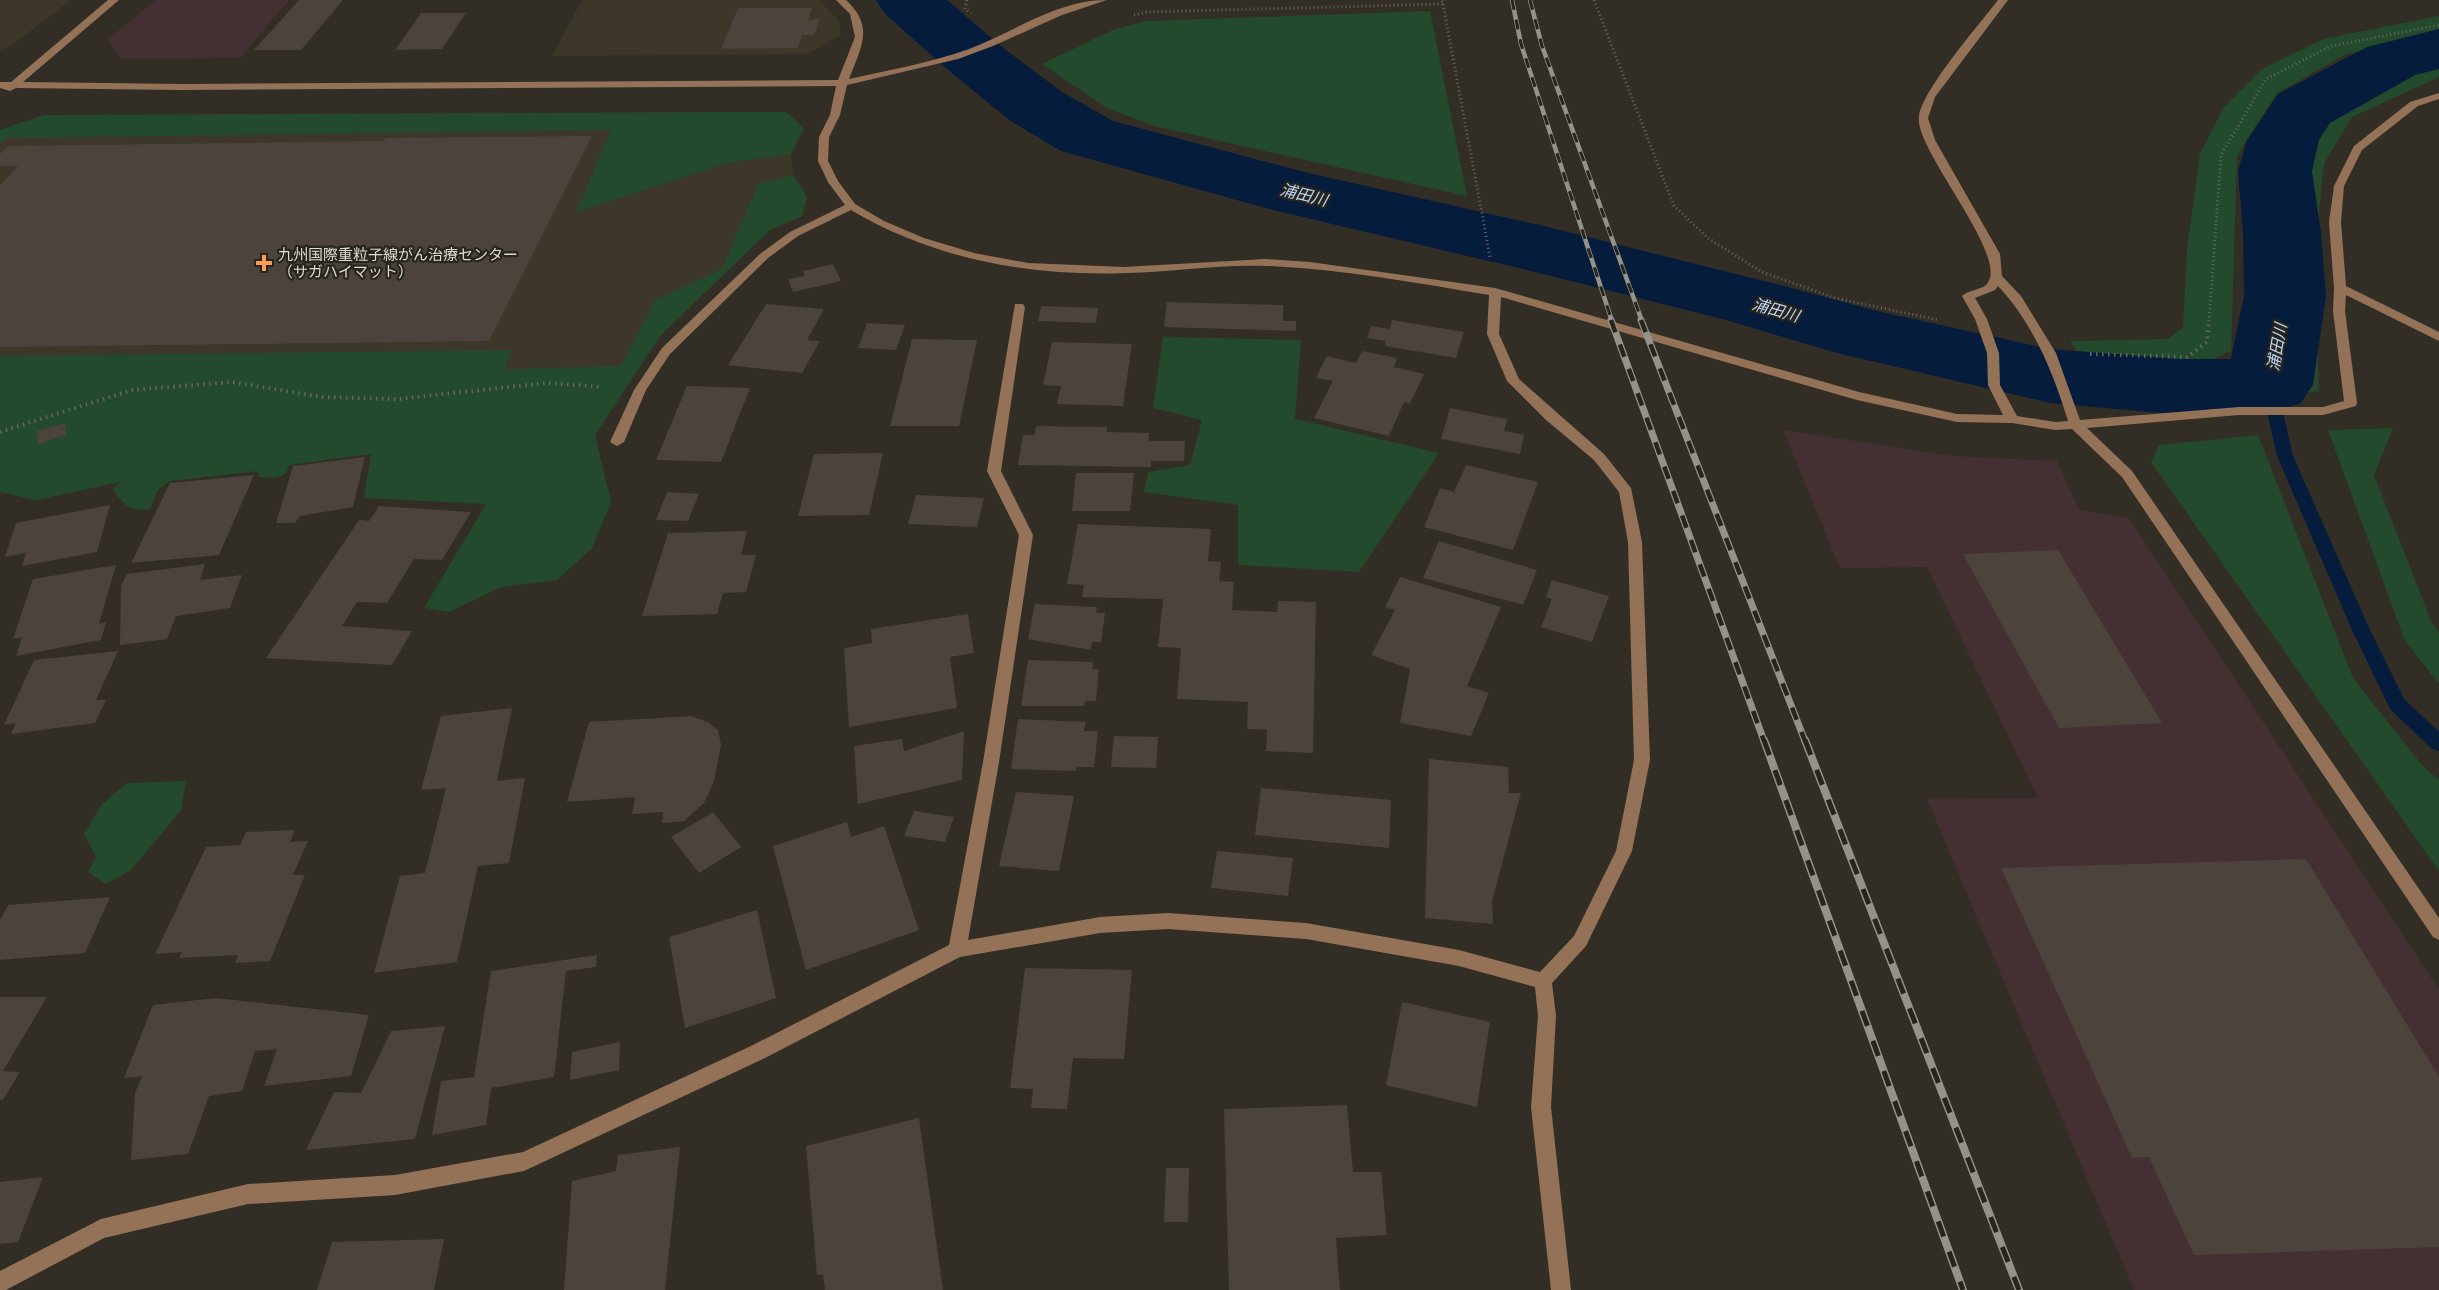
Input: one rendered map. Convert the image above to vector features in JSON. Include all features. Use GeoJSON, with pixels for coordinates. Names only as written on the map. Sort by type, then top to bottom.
{"type":"FeatureCollection","features":[{"type":"Feature","properties":{"kind":"street"},"geometry":{"type":"LineString","coordinates":[[0,95],[114,0]]}},
{"type":"Feature","properties":{"kind":"street"},"geometry":{"type":"LineString","coordinates":[[841,0],[855,13],[860,37],[842,83],[835,115],[824,136],[823,161],[833,182],[851,206],[880,223],[920,240],[972,256],[1028,266],[1124,270],[1265,262],[1386,274],[1495,292],[1857,396],[1957,418],[2012,419],[2055,426],[2239,411],[2323,411],[2351,403],[2340,311],[2335,222],[2339,186],[2358,148],[2414,104],[2439,96]]}},
{"type":"Feature","properties":{"kind":"street"},"geometry":{"type":"LineString","coordinates":[[0,85],[842,83],[940,62],[991,44],[1038,22],[1090,2],[1102,0]]}},
{"type":"Feature","properties":{"kind":"street"},"geometry":{"type":"LineString","coordinates":[[2003,0],[1930,97],[1923,118],[1930,140],[1994,254],[1996,277],[1991,287],[1968,296],[1981,319],[1993,353],[1994,385],[2012,419]]}},
{"type":"Feature","properties":{"kind":"street"},"geometry":{"type":"LineString","coordinates":[[617,442],[640,390],[666,351],[764,256],[794,234],[851,206]]}},
{"type":"Feature","properties":{"kind":"street"},"geometry":{"type":"LineString","coordinates":[[1996,277],[2017,299],[2050,353],[2066,393],[2075,424],[2127,474],[2439,932]]}},
{"type":"Feature","properties":{"kind":"street"},"geometry":{"type":"LineString","coordinates":[[2340,288],[2439,337]]}},
{"type":"Feature","properties":{"kind":"street"},"geometry":{"type":"LineString","coordinates":[[1495,292],[1493,334],[1513,381],[1551,417],[1599,456],[1626,491],[1635,542],[1642,760],[1624,851],[1580,941],[1543,981],[1547,1016],[1540,1107],[1561,1290]]}},
{"type":"Feature","properties":{"kind":"street"},"geometry":{"type":"LineString","coordinates":[[957,950],[991,762],[1026,535],[994,471],[1019,307]]}},
{"type":"Feature","properties":{"kind":"street"},"geometry":{"type":"LineString","coordinates":[[0,1282],[101,1229],[248,1194],[395,1185],[524,1161],[758,1052],[957,950],[1100,925],[1168,921],[1306,931],[1459,958],[1543,981]]}},
{"type":"Feature","properties":{"kind":"path"},"geometry":{"type":"LineString","coordinates":[[1594,0],[1674,206],[1709,239],[1762,272],[1824,294],[1940,320]]}},
{"type":"Feature","properties":{"kind":"path"},"geometry":{"type":"LineString","coordinates":[[1128,16],[1146,12],[1442,2],[1491,261]]}},
{"type":"Feature","properties":{"kind":"path"},"geometry":{"type":"LineString","coordinates":[[2050,353],[2187,357],[2207,342],[2221,155],[2266,79],[2331,46],[2439,25]]}},
{"type":"Feature","properties":{"kind":"path"},"geometry":{"type":"LineString","coordinates":[[0,432],[132,390],[232,382],[322,397],[397,399],[547,383],[640,390]]}},
{"type":"Feature","properties":{"kind":"shaded area"},"geometry":{"type":"Polygon","coordinates":[[[0,0],[71,0],[11,46],[0,50],[0,0]]]}},
{"type":"Feature","properties":{"kind":"shaded area"},"geometry":{"type":"Polygon","coordinates":[[[156,0],[289,0],[240,58],[121,59],[108,39],[156,0]]]}},
{"type":"Feature","properties":{"kind":"shaded area"},"geometry":{"type":"Polygon","coordinates":[[[582,0],[819,0],[839,21],[841,35],[807,54],[552,56],[582,0]]]}},
{"type":"Feature","properties":{"kind":"shaded area"},"geometry":{"type":"Polygon","coordinates":[[[786,112],[804,128],[791,154],[793,175],[807,197],[802,216],[770,230],[660,336],[595,435],[602,466],[340,427],[36,500],[0,492],[0,130],[44,115],[786,112]]]}},
{"type":"Feature","properties":{"kind":"shaded area"},"geometry":{"type":"Polygon","coordinates":[[[1783,430],[1953,456],[2057,461],[2079,510],[2129,518],[2439,990],[2439,1290],[2134,1290],[1927,799],[2038,798],[1927,567],[1840,568],[1783,430]]]}},
{"type":"Feature","properties":{"kind":"green space"},"geometry":{"type":"Polygon","coordinates":[[[1430,11],[1467,196],[1154,126],[1107,108],[1042,64],[1113,30],[1146,21],[1430,11]]]}},
{"type":"Feature","properties":{"kind":"green space"},"geometry":{"type":"Polygon","coordinates":[[[2439,16],[2439,33],[2346,54],[2277,93],[2237,156],[2231,351],[2199,365],[2083,360],[2070,341],[2168,339],[2183,328],[2187,249],[2200,154],[2224,107],[2262,69],[2323,39],[2439,16]]]}},
{"type":"Feature","properties":{"kind":"green space"},"geometry":{"type":"Polygon","coordinates":[[[2439,62],[2439,77],[2352,117],[2324,164],[2315,247],[2319,391],[2283,395],[2305,340],[2292,168],[2324,114],[2424,64],[2439,62]]]}},
{"type":"Feature","properties":{"kind":"green space"},"geometry":{"type":"Polygon","coordinates":[[[786,112],[804,128],[791,154],[728,163],[576,212],[611,130],[6,138],[0,144],[0,130],[44,115],[786,112]]]}},
{"type":"Feature","properties":{"kind":"green space"},"geometry":{"type":"Polygon","coordinates":[[[793,175],[807,197],[802,216],[770,230],[660,336],[595,435],[611,502],[592,548],[557,580],[501,587],[449,612],[424,608],[486,504],[364,498],[371,454],[289,465],[286,474],[276,478],[259,477],[258,471],[170,481],[158,490],[150,509],[133,508],[124,503],[113,489],[120,482],[36,500],[0,492],[0,356],[512,350],[504,369],[621,366],[655,300],[722,269],[758,184],[793,175]]]}},
{"type":"Feature","properties":{"kind":"green space"},"geometry":{"type":"Polygon","coordinates":[[[1163,337],[1301,340],[1295,419],[1439,453],[1359,572],[1238,565],[1238,505],[1144,492],[1148,472],[1190,465],[1202,420],[1153,408],[1163,337]]]}},
{"type":"Feature","properties":{"kind":"green space"},"geometry":{"type":"Polygon","coordinates":[[[2393,428],[2374,475],[2431,621],[2439,633],[2439,684],[2405,641],[2328,430],[2393,428]]]}},
{"type":"Feature","properties":{"kind":"green space"},"geometry":{"type":"Polygon","coordinates":[[[2258,435],[2353,678],[2422,765],[2439,780],[2439,871],[2151,462],[2159,445],[2258,435]]]}},
{"type":"Feature","properties":{"kind":"green space"},"geometry":{"type":"Polygon","coordinates":[[[186,781],[181,810],[131,870],[106,884],[88,872],[96,857],[84,834],[101,805],[127,783],[186,781]]]}},
{"type":"Feature","properties":{"kind":"building"},"geometry":{"type":"Polygon","coordinates":[[[299,0],[343,0],[301,50],[254,50],[299,0]]]}},
{"type":"Feature","properties":{"kind":"building"},"geometry":{"type":"Polygon","coordinates":[[[738,8],[812,8],[808,20],[820,19],[814,35],[802,35],[798,48],[721,49],[738,8]]]}},
{"type":"Feature","properties":{"kind":"building"},"geometry":{"type":"Polygon","coordinates":[[[421,13],[466,13],[442,49],[395,50],[421,13]]]}},
{"type":"Feature","properties":{"kind":"building","name":"九州国際重粒子線がん治療センター （サガハイマット）"},"geometry":{"type":"Polygon","coordinates":[[[592,136],[489,341],[0,347],[0,185],[18,166],[0,166],[0,154],[8,146],[592,136]]]}},
{"type":"Feature","properties":{"kind":"building"},"geometry":{"type":"Polygon","coordinates":[[[833,264],[841,281],[793,292],[788,279],[805,276],[803,271],[833,264]]]}},
{"type":"Feature","properties":{"kind":"building"},"geometry":{"type":"Polygon","coordinates":[[[1167,302],[1283,305],[1283,321],[1296,321],[1296,331],[1164,327],[1167,302]]]}},
{"type":"Feature","properties":{"kind":"building"},"geometry":{"type":"Polygon","coordinates":[[[766,304],[824,309],[807,340],[820,341],[802,373],[728,365],[766,304]]]}},
{"type":"Feature","properties":{"kind":"building"},"geometry":{"type":"Polygon","coordinates":[[[1041,306],[1098,308],[1096,323],[1038,321],[1041,306]]]}},
{"type":"Feature","properties":{"kind":"building"},"geometry":{"type":"Polygon","coordinates":[[[1392,320],[1464,332],[1456,358],[1385,346],[1386,341],[1367,338],[1371,326],[1390,329],[1392,320]]]}},
{"type":"Feature","properties":{"kind":"building"},"geometry":{"type":"Polygon","coordinates":[[[867,323],[905,325],[896,350],[858,348],[867,323]]]}},
{"type":"Feature","properties":{"kind":"building"},"geometry":{"type":"Polygon","coordinates":[[[912,339],[977,340],[959,426],[890,426],[912,339]]]}},
{"type":"Feature","properties":{"kind":"building"},"geometry":{"type":"Polygon","coordinates":[[[1052,342],[1132,344],[1123,406],[1057,404],[1061,386],[1043,385],[1052,342]]]}},
{"type":"Feature","properties":{"kind":"building"},"geometry":{"type":"Polygon","coordinates":[[[1362,351],[1397,358],[1394,367],[1424,374],[1410,404],[1404,402],[1389,436],[1314,418],[1333,381],[1316,378],[1327,356],[1356,363],[1362,351]]]}},
{"type":"Feature","properties":{"kind":"building"},"geometry":{"type":"Polygon","coordinates":[[[687,386],[750,388],[721,462],[656,460],[687,386]]]}},
{"type":"Feature","properties":{"kind":"building"},"geometry":{"type":"Polygon","coordinates":[[[1450,408],[1507,419],[1504,431],[1524,435],[1520,454],[1441,439],[1450,408]]]}},
{"type":"Feature","properties":{"kind":"building"},"geometry":{"type":"Polygon","coordinates":[[[65,423],[66,435],[38,444],[37,431],[65,423]]]}},
{"type":"Feature","properties":{"kind":"building"},"geometry":{"type":"Polygon","coordinates":[[[1036,426],[1107,427],[1107,432],[1149,433],[1149,441],[1185,441],[1184,461],[1151,461],[1151,467],[1018,465],[1023,435],[1035,435],[1036,426]]]}},
{"type":"Feature","properties":{"kind":"building"},"geometry":{"type":"Polygon","coordinates":[[[883,453],[869,515],[798,516],[814,454],[883,453]]]}},
{"type":"Feature","properties":{"kind":"building"},"geometry":{"type":"Polygon","coordinates":[[[365,457],[353,507],[300,516],[295,523],[276,523],[293,466],[365,457]]]}},
{"type":"Feature","properties":{"kind":"building"},"geometry":{"type":"Polygon","coordinates":[[[1466,465],[1538,482],[1513,550],[1424,527],[1440,488],[1454,492],[1466,465]]]}},
{"type":"Feature","properties":{"kind":"building"},"geometry":{"type":"Polygon","coordinates":[[[1076,473],[1134,473],[1130,511],[1072,511],[1076,473]]]}},
{"type":"Feature","properties":{"kind":"building"},"geometry":{"type":"Polygon","coordinates":[[[254,475],[219,555],[131,563],[170,483],[254,475]]]}},
{"type":"Feature","properties":{"kind":"building"},"geometry":{"type":"Polygon","coordinates":[[[667,492],[699,494],[688,521],[656,520],[667,492]]]}},
{"type":"Feature","properties":{"kind":"building"},"geometry":{"type":"Polygon","coordinates":[[[916,495],[984,498],[977,527],[908,524],[916,495]]]}},
{"type":"Feature","properties":{"kind":"building"},"geometry":{"type":"Polygon","coordinates":[[[110,505],[97,552],[22,566],[26,553],[5,557],[16,523],[110,505]]]}},
{"type":"Feature","properties":{"kind":"building"},"geometry":{"type":"Polygon","coordinates":[[[379,506],[471,512],[442,560],[414,559],[387,603],[357,602],[342,626],[412,631],[392,665],[266,658],[359,520],[369,521],[379,506]]]}},
{"type":"Feature","properties":{"kind":"building"},"geometry":{"type":"Polygon","coordinates":[[[1078,524],[1211,529],[1208,561],[1221,562],[1219,581],[1234,582],[1232,610],[1277,612],[1278,601],[1316,602],[1313,753],[1266,751],[1267,730],[1247,729],[1248,702],[1177,699],[1181,648],[1158,647],[1163,599],[1082,597],[1084,585],[1067,584],[1078,524]]]}},
{"type":"Feature","properties":{"kind":"building"},"geometry":{"type":"Polygon","coordinates":[[[747,531],[741,555],[756,555],[746,592],[723,593],[717,614],[642,616],[668,533],[747,531]]]}},
{"type":"Feature","properties":{"kind":"building"},"geometry":{"type":"Polygon","coordinates":[[[1439,541],[1537,570],[1523,605],[1423,578],[1439,541]]]}},
{"type":"Feature","properties":{"kind":"building"},"geometry":{"type":"Polygon","coordinates":[[[2058,550],[2162,723],[2059,728],[1963,554],[2058,550]]]}},
{"type":"Feature","properties":{"kind":"building"},"geometry":{"type":"Polygon","coordinates":[[[205,564],[200,580],[242,575],[230,608],[176,616],[167,639],[120,645],[121,586],[127,574],[205,564]]]}},
{"type":"Feature","properties":{"kind":"building"},"geometry":{"type":"Polygon","coordinates":[[[116,565],[99,624],[106,622],[101,640],[16,656],[22,637],[13,639],[33,579],[116,565]]]}},
{"type":"Feature","properties":{"kind":"building"},"geometry":{"type":"Polygon","coordinates":[[[1400,577],[1501,607],[1467,686],[1489,693],[1471,736],[1400,723],[1410,669],[1371,655],[1395,610],[1385,607],[1400,577]]]}},
{"type":"Feature","properties":{"kind":"building"},"geometry":{"type":"Polygon","coordinates":[[[1552,580],[1609,596],[1592,642],[1541,627],[1552,599],[1546,597],[1552,580]]]}},
{"type":"Feature","properties":{"kind":"building"},"geometry":{"type":"Polygon","coordinates":[[[1035,604],[1097,607],[1096,613],[1105,613],[1101,642],[1092,642],[1091,650],[1028,639],[1035,604]]]}},
{"type":"Feature","properties":{"kind":"building"},"geometry":{"type":"Polygon","coordinates":[[[968,614],[974,653],[950,657],[957,708],[849,727],[844,648],[872,643],[871,629],[968,614]]]}},
{"type":"Feature","properties":{"kind":"building"},"geometry":{"type":"Polygon","coordinates":[[[118,651],[96,700],[106,700],[95,723],[11,734],[16,723],[4,725],[34,660],[118,651]]]}},
{"type":"Feature","properties":{"kind":"building"},"geometry":{"type":"Polygon","coordinates":[[[1028,660],[1093,662],[1092,669],[1099,669],[1096,701],[1085,701],[1084,706],[1021,706],[1028,660]]]}},
{"type":"Feature","properties":{"kind":"building"},"geometry":{"type":"Polygon","coordinates":[[[512,708],[497,781],[525,778],[509,863],[478,866],[457,962],[374,973],[400,876],[425,873],[446,788],[421,790],[441,716],[512,708]]]}},
{"type":"Feature","properties":{"kind":"building"},"geometry":{"type":"Polygon","coordinates":[[[691,716],[708,722],[718,730],[721,745],[714,782],[704,803],[684,821],[662,823],[663,812],[632,814],[635,797],[567,802],[589,722],[691,716]]]}},
{"type":"Feature","properties":{"kind":"building"},"geometry":{"type":"Polygon","coordinates":[[[1018,719],[1086,722],[1084,731],[1098,731],[1094,767],[1076,767],[1076,771],[1011,769],[1018,719]]]}},
{"type":"Feature","properties":{"kind":"building"},"geometry":{"type":"Polygon","coordinates":[[[964,731],[962,780],[858,804],[854,746],[902,739],[904,751],[964,731]]]}},
{"type":"Feature","properties":{"kind":"building"},"geometry":{"type":"Polygon","coordinates":[[[1114,736],[1158,737],[1156,768],[1111,767],[1114,736]]]}},
{"type":"Feature","properties":{"kind":"building"},"geometry":{"type":"Polygon","coordinates":[[[1429,759],[1508,767],[1509,793],[1521,793],[1492,901],[1493,924],[1425,918],[1429,759]]]}},
{"type":"Feature","properties":{"kind":"building"},"geometry":{"type":"Polygon","coordinates":[[[1261,788],[1391,800],[1389,848],[1255,835],[1261,788]]]}},
{"type":"Feature","properties":{"kind":"building"},"geometry":{"type":"Polygon","coordinates":[[[1016,792],[1074,796],[1059,871],[999,866],[1016,792]]]}},
{"type":"Feature","properties":{"kind":"building"},"geometry":{"type":"Polygon","coordinates":[[[914,811],[954,817],[945,842],[904,836],[914,811]]]}},
{"type":"Feature","properties":{"kind":"building"},"geometry":{"type":"Polygon","coordinates":[[[713,812],[741,847],[699,873],[671,837],[713,812]]]}},
{"type":"Feature","properties":{"kind":"building"},"geometry":{"type":"Polygon","coordinates":[[[847,822],[851,837],[884,826],[919,930],[806,970],[773,846],[847,822]]]}},
{"type":"Feature","properties":{"kind":"building"},"geometry":{"type":"Polygon","coordinates":[[[295,830],[290,842],[308,841],[293,875],[305,875],[270,961],[235,963],[238,955],[179,958],[182,952],[155,954],[206,847],[240,845],[246,832],[295,830]]]}},
{"type":"Feature","properties":{"kind":"building"},"geometry":{"type":"Polygon","coordinates":[[[1217,851],[1293,858],[1288,896],[1211,888],[1217,851]]]}},
{"type":"Feature","properties":{"kind":"building"},"geometry":{"type":"Polygon","coordinates":[[[2306,859],[2439,1077],[2439,1247],[2194,1255],[2149,1157],[2132,1158],[2001,868],[2306,859]]]}},
{"type":"Feature","properties":{"kind":"building"},"geometry":{"type":"Polygon","coordinates":[[[110,897],[85,953],[0,960],[0,920],[8,905],[110,897]]]}},
{"type":"Feature","properties":{"kind":"building"},"geometry":{"type":"Polygon","coordinates":[[[757,910],[776,998],[685,1028],[669,937],[757,910]]]}},
{"type":"Feature","properties":{"kind":"building"},"geometry":{"type":"Polygon","coordinates":[[[597,955],[596,967],[566,971],[554,1077],[491,1088],[486,1125],[432,1135],[441,1081],[474,1077],[491,971],[597,955]]]}},
{"type":"Feature","properties":{"kind":"building"},"geometry":{"type":"Polygon","coordinates":[[[1025,968],[1132,970],[1124,1059],[1073,1058],[1067,1109],[1031,1108],[1033,1089],[1010,1088],[1025,968]]]}},
{"type":"Feature","properties":{"kind":"building"},"geometry":{"type":"Polygon","coordinates":[[[0,997],[47,997],[3,1071],[20,1072],[3,1100],[0,1100],[0,997]]]}},
{"type":"Feature","properties":{"kind":"building"},"geometry":{"type":"Polygon","coordinates":[[[216,998],[369,1015],[351,1076],[264,1086],[277,1049],[255,1051],[242,1091],[209,1096],[188,1154],[131,1160],[135,1093],[142,1076],[124,1078],[153,1005],[216,998]]]}},
{"type":"Feature","properties":{"kind":"building"},"geometry":{"type":"Polygon","coordinates":[[[1402,1002],[1490,1022],[1477,1107],[1386,1085],[1402,1002]]]}},
{"type":"Feature","properties":{"kind":"building"},"geometry":{"type":"Polygon","coordinates":[[[445,1026],[415,1139],[306,1150],[334,1092],[361,1093],[391,1031],[445,1026]]]}},
{"type":"Feature","properties":{"kind":"building"},"geometry":{"type":"Polygon","coordinates":[[[620,1042],[619,1070],[570,1080],[572,1052],[620,1042]]]}},
{"type":"Feature","properties":{"kind":"building"},"geometry":{"type":"Polygon","coordinates":[[[1347,1105],[1353,1172],[1381,1172],[1387,1235],[1336,1238],[1340,1290],[1229,1290],[1224,1109],[1347,1105]]]}},
{"type":"Feature","properties":{"kind":"building"},"geometry":{"type":"Polygon","coordinates":[[[919,1118],[943,1290],[825,1290],[823,1274],[817,1275],[806,1146],[919,1118]]]}},
{"type":"Feature","properties":{"kind":"building"},"geometry":{"type":"Polygon","coordinates":[[[680,1147],[665,1290],[564,1290],[572,1181],[616,1171],[618,1155],[680,1147]]]}},
{"type":"Feature","properties":{"kind":"building"},"geometry":{"type":"Polygon","coordinates":[[[1166,1168],[1189,1168],[1188,1222],[1164,1222],[1166,1168]]]}},
{"type":"Feature","properties":{"kind":"building"},"geometry":{"type":"Polygon","coordinates":[[[43,1177],[18,1242],[0,1244],[0,1182],[43,1177]]]}},
{"type":"Feature","properties":{"kind":"building"},"geometry":{"type":"Polygon","coordinates":[[[444,1239],[434,1290],[317,1290],[332,1242],[444,1239]]]}},
{"type":"Feature","properties":{"kind":"waterway","name":"浦田川"},"geometry":{"type":"LineString","coordinates":[[908,0],[978,61],[1037,107],[1087,136],[1296,193],[1544,250],[1755,303],[1863,334],[2050,376],[2183,387],[2269,385],[2285,296],[2282,233],[2275,171],[2283,140],[2303,109],[2391,61],[2439,49]]}},
{"type":"Feature","properties":{"kind":"waterway"},"geometry":{"type":"LineString","coordinates":[[2269,385],[2285,456],[2361,630],[2397,704],[2439,744]]}},
{"type":"Feature","properties":{"kind":"railway"},"geometry":{"type":"LineString","coordinates":[[1512,0],[1521,44],[1612,321]]}},
{"type":"Feature","properties":{"kind":"railway"},"geometry":{"type":"LineString","coordinates":[[1530,0],[1542,46],[1642,321]]}},
{"type":"Feature","properties":{"kind":"railway"},"geometry":{"type":"LineString","coordinates":[[1611,320],[1764,741]]}},
{"type":"Feature","properties":{"kind":"railway"},"geometry":{"type":"LineString","coordinates":[[1641,320],[1805,741]]}},
{"type":"Feature","properties":{"kind":"railway"},"geometry":{"type":"LineString","coordinates":[[1764,740],[1963,1290]]}},
{"type":"Feature","properties":{"kind":"railway"},"geometry":{"type":"LineString","coordinates":[[1805,740],[2019,1290]]}},
{"type":"Feature","properties":{"kind":"place","name":"九州国際重粒子線がん治療センター （サガハイマット）"},"geometry":{"type":"Point","coordinates":[264,263]}}]}
